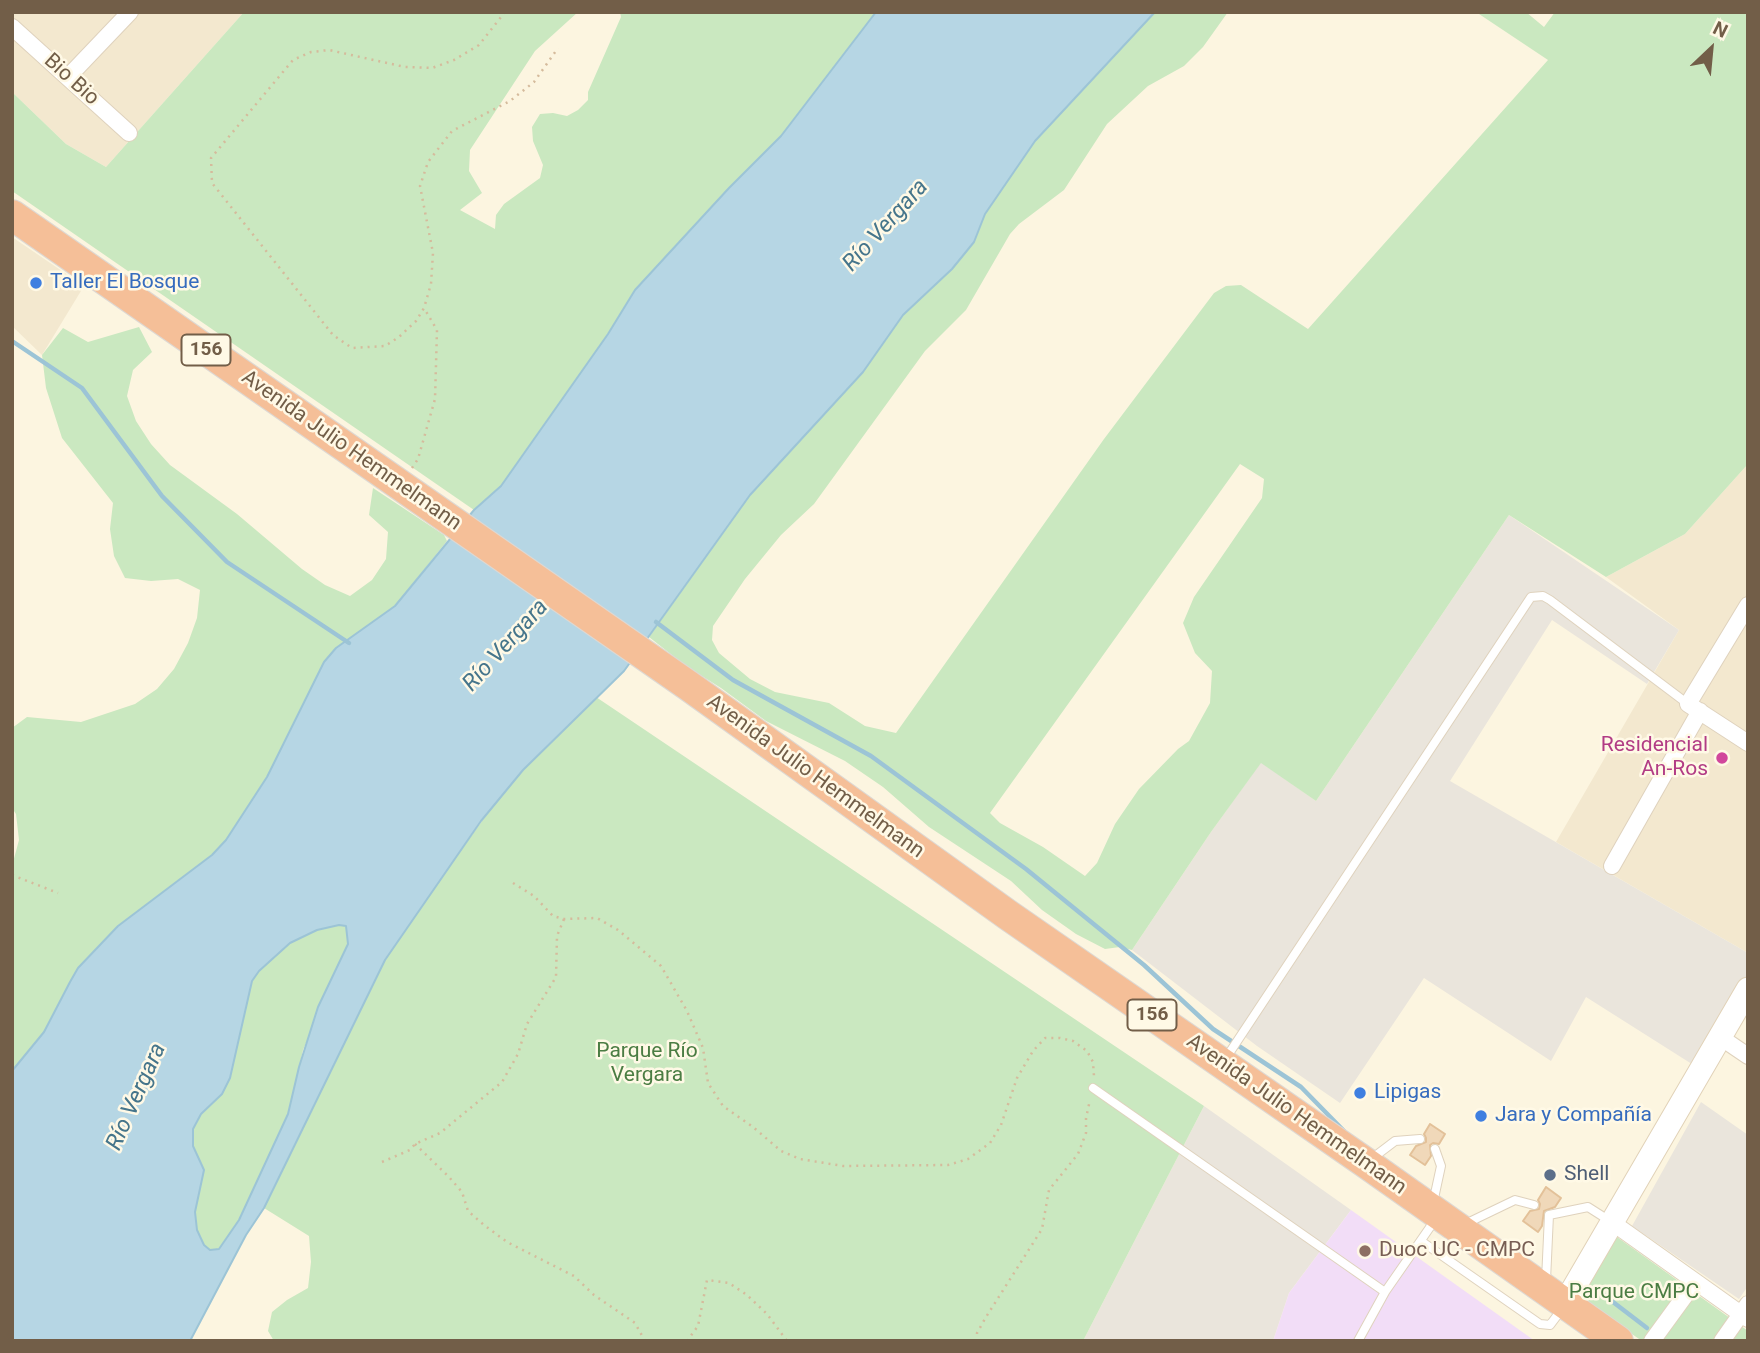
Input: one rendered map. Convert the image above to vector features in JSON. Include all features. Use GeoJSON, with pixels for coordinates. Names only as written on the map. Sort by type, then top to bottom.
{"type":"FeatureCollection","features":[{"type":"Feature","properties":{"kind":"highway","name":"Avenida Julio Hemmelmann"},"geometry":{"type":"LineString","coordinates":[[12,215],[689,686],[1008,915],[1618,1341]]}},
{"type":"Feature","properties":{"kind":"main road"},"geometry":{"type":"LineString","coordinates":[[1555,1296],[1613,1223],[1748,989]]}},
{"type":"Feature","properties":{"kind":"street"},"geometry":{"type":"LineString","coordinates":[[68,77],[130,12]]}},
{"type":"Feature","properties":{"kind":"street","name":"Bio Bio"},"geometry":{"type":"LineString","coordinates":[[12,27],[129,132]]}},
{"type":"Feature","properties":{"kind":"street"},"geometry":{"type":"LineString","coordinates":[[1612,866],[1748,605]]}},
{"type":"Feature","properties":{"kind":"street"},"geometry":{"type":"LineString","coordinates":[[1694,708],[1748,743]]}},
{"type":"Feature","properties":{"kind":"street"},"geometry":{"type":"LineString","coordinates":[[1720,1037],[1748,1056]]}},
{"type":"Feature","properties":{"kind":"street"},"geometry":{"type":"LineString","coordinates":[[1613,1223],[1695,1282],[1745,1313],[1722,1341]]}},
{"type":"Feature","properties":{"kind":"street"},"geometry":{"type":"LineString","coordinates":[[1652,1341],[1695,1282]]}},
{"type":"Feature","properties":{"kind":"lane"},"geometry":{"type":"LineString","coordinates":[[1222,1064],[1531,597],[1543,596],[1550,600],[1694,708]]}},
{"type":"Feature","properties":{"kind":"lane"},"geometry":{"type":"LineString","coordinates":[[1093,1088],[1385,1292]]}},
{"type":"Feature","properties":{"kind":"lane"},"geometry":{"type":"LineString","coordinates":[[1366,1163],[1395,1141],[1420,1139]]}},
{"type":"Feature","properties":{"kind":"lane"},"geometry":{"type":"LineString","coordinates":[[1435,1149],[1441,1166],[1442,1217]]}},
{"type":"Feature","properties":{"kind":"lane"},"geometry":{"type":"LineString","coordinates":[[1358,1341],[1385,1292],[1420,1241],[1442,1217],[1515,1200],[1534,1205]]}},
{"type":"Feature","properties":{"kind":"lane"},"geometry":{"type":"LineString","coordinates":[[1420,1241],[1540,1324],[1550,1325],[1555,1296],[1549,1215],[1588,1207],[1613,1223]]}},
{"type":"Feature","properties":{"kind":"path"},"geometry":{"type":"LineString","coordinates":[[505,12],[478,45],[454,60],[432,68],[405,67],[328,50],[311,52],[293,60],[211,158],[212,183],[333,335],[352,348],[385,346],[416,321],[424,307],[431,284],[433,253],[420,186],[428,162],[452,131],[510,101],[534,82],[558,48]]}},
{"type":"Feature","properties":{"kind":"path"},"geometry":{"type":"LineString","coordinates":[[401,486],[418,460],[435,399],[437,330],[424,307]]}},
{"type":"Feature","properties":{"kind":"path"},"geometry":{"type":"LineString","coordinates":[[12,875],[58,893]]}},
{"type":"Feature","properties":{"kind":"path"},"geometry":{"type":"LineString","coordinates":[[513,883],[534,896],[553,916],[564,919],[597,918],[618,930],[661,966],[687,1011],[702,1048],[708,1083],[723,1107],[781,1151],[800,1159],[843,1166],[948,1165],[968,1159],[990,1143],[1000,1125],[1017,1078],[1033,1051],[1045,1038],[1073,1041],[1087,1051],[1093,1062],[1093,1088],[1086,1118],[1086,1133],[1077,1154],[1049,1190],[1042,1229],[986,1317],[977,1333],[976,1341]]}},
{"type":"Feature","properties":{"kind":"path"},"geometry":{"type":"LineString","coordinates":[[382,1162],[440,1133],[502,1082],[518,1054],[527,1024],[556,977],[557,936],[564,919]]}},
{"type":"Feature","properties":{"kind":"path"},"geometry":{"type":"LineString","coordinates":[[415,1144],[449,1177],[461,1192],[468,1210],[484,1225],[507,1242],[574,1276],[594,1295],[635,1323],[645,1341]]}},
{"type":"Feature","properties":{"kind":"path"},"geometry":{"type":"LineString","coordinates":[[687,1341],[698,1326],[707,1280],[729,1283],[747,1295],[767,1314],[787,1341]]}},
{"type":"Feature","properties":{"kind":"shaded area"},"geometry":{"type":"Polygon","coordinates":[[[12,12],[244,12],[106,167],[66,144],[12,92],[12,12]]]}},
{"type":"Feature","properties":{"kind":"shaded area"},"geometry":{"type":"Polygon","coordinates":[[[12,237],[84,286],[42,355],[12,326],[12,237]]]}},
{"type":"Feature","properties":{"kind":"shaded area"},"geometry":{"type":"Polygon","coordinates":[[[1748,464],[1748,953],[1556,842],[1679,630],[1606,577],[1685,534],[1748,464]]]}},
{"type":"Feature","properties":{"kind":"shaded area"},"geometry":{"type":"Polygon","coordinates":[[[1509,515],[1679,630],[1647,684],[1552,620],[1450,781],[1748,953],[1748,976],[1695,1066],[1586,997],[1551,1061],[1424,978],[1340,1103],[1257,1046],[1132,950],[1261,762],[1316,801],[1509,515]]]}},
{"type":"Feature","properties":{"kind":"shaded area"},"geometry":{"type":"Polygon","coordinates":[[[1701,1102],[1748,1135],[1748,1286],[1739,1299],[1632,1226],[1701,1102]]]}},
{"type":"Feature","properties":{"kind":"shaded area"},"geometry":{"type":"Polygon","coordinates":[[[1204,1106],[1351,1210],[1289,1293],[1273,1341],[1083,1341],[1204,1106]]]}},
{"type":"Feature","properties":{"kind":"shaded area","name":"Duoc UC - CMPC"},"geometry":{"type":"Polygon","coordinates":[[[1351,1210],[1535,1341],[1273,1341],[1289,1293],[1351,1210]]]}},
{"type":"Feature","properties":{"kind":"green space"},"geometry":{"type":"Polygon","coordinates":[[[244,12],[578,12],[535,51],[470,150],[469,171],[482,193],[460,210],[495,229],[496,215],[504,204],[540,178],[543,165],[533,141],[532,127],[540,114],[567,116],[588,100],[588,92],[621,17],[620,12],[876,12],[781,136],[635,290],[608,334],[501,486],[474,510],[12,191],[12,92],[66,144],[106,167],[244,12]]]}},
{"type":"Feature","properties":{"kind":"green space"},"geometry":{"type":"Polygon","coordinates":[[[1155,12],[1228,12],[1203,47],[1184,66],[1148,86],[1107,124],[1064,190],[1010,234],[966,310],[925,351],[814,504],[781,535],[745,579],[713,626],[712,640],[719,653],[750,679],[775,692],[829,703],[865,726],[896,733],[1104,439],[1214,293],[1226,286],[1241,285],[1308,329],[1548,60],[1476,12],[1526,12],[1544,27],[1555,12],[1748,12],[1748,464],[1685,534],[1606,577],[1509,515],[1316,801],[1261,763],[1132,950],[1120,947],[1105,949],[1076,934],[1042,910],[1011,881],[929,827],[883,787],[845,761],[766,721],[649,637],[750,495],[863,372],[903,315],[952,269],[974,242],[985,214],[1035,141],[1155,12]],[[1240,464],[990,813],[1000,823],[1043,847],[1085,876],[1097,863],[1115,824],[1139,789],[1189,741],[1210,703],[1212,671],[1195,653],[1183,623],[1194,597],[1262,498],[1264,479],[1240,464]]]}},
{"type":"Feature","properties":{"kind":"green space"},"geometry":{"type":"Polygon","coordinates":[[[139,327],[152,352],[133,370],[127,396],[136,421],[151,444],[170,465],[237,514],[325,585],[350,596],[372,580],[386,559],[388,532],[369,515],[373,488],[444,535],[447,541],[395,606],[336,648],[267,777],[226,840],[213,855],[118,926],[89,956],[70,982],[44,1032],[12,1071],[12,866],[19,840],[16,814],[12,808],[12,728],[27,717],[81,722],[135,704],[157,689],[174,669],[197,618],[200,590],[178,579],[151,581],[125,578],[114,556],[110,529],[113,503],[62,438],[46,388],[42,355],[63,328],[88,342],[139,327]]]}},
{"type":"Feature","properties":{"kind":"green space","name":"Parque Río Vergara"},"geometry":{"type":"Polygon","coordinates":[[[596,697],[1204,1106],[1083,1341],[274,1341],[268,1331],[272,1312],[308,1288],[311,1262],[309,1236],[264,1208],[385,960],[421,905],[501,795],[596,697]]]}},
{"type":"Feature","properties":{"kind":"green space"},"geometry":{"type":"Polygon","coordinates":[[[346,926],[348,944],[303,1050],[289,1114],[239,1220],[219,1249],[210,1251],[197,1230],[195,1212],[204,1170],[193,1146],[193,1129],[201,1114],[222,1094],[230,1078],[252,981],[259,971],[290,943],[317,930],[346,926]]]}},
{"type":"Feature","properties":{"kind":"green space","name":"Parque CMPC"},"geometry":{"type":"Polygon","coordinates":[[[1617,1237],[1748,1331],[1748,1341],[1642,1341],[1577,1296],[1617,1237]]]}},
{"type":"Feature","properties":{"kind":"water","name":"Río Vergara"},"geometry":{"type":"Polygon","coordinates":[[[876,12],[1155,12],[1035,141],[985,214],[974,242],[952,269],[903,315],[863,372],[750,495],[624,671],[523,770],[481,821],[385,960],[264,1208],[246,1235],[190,1341],[12,1341],[12,1071],[44,1032],[78,968],[118,926],[212,855],[226,840],[267,777],[324,662],[336,648],[395,606],[474,510],[501,486],[608,334],[635,290],[781,136],[876,12]],[[346,926],[317,930],[290,943],[259,971],[252,981],[230,1078],[222,1094],[201,1114],[193,1129],[193,1146],[204,1170],[195,1212],[197,1230],[204,1245],[210,1250],[219,1249],[239,1220],[288,1114],[318,1007],[348,944],[346,926]]]}},
{"type":"Feature","properties":{"kind":"building"},"geometry":{"type":"Polygon","coordinates":[[[1430,1124],[1445,1134],[1439,1144],[1430,1145],[1431,1156],[1425,1165],[1410,1155],[1416,1146],[1426,1142],[1424,1134],[1430,1124]]]}},
{"type":"Feature","properties":{"kind":"building"},"geometry":{"type":"Polygon","coordinates":[[[1546,1187],[1561,1198],[1555,1207],[1544,1211],[1542,1226],[1538,1232],[1523,1221],[1530,1211],[1539,1209],[1538,1200],[1546,1187]]]}},
{"type":"Feature","properties":{"kind":"waterway"},"geometry":{"type":"LineString","coordinates":[[12,341],[82,388],[162,496],[227,562],[349,643]]}},
{"type":"Feature","properties":{"kind":"waterway"},"geometry":{"type":"LineString","coordinates":[[656,622],[733,680],[871,756],[1026,869],[1144,965],[1213,1029],[1301,1087],[1344,1131]]}},
{"type":"Feature","properties":{"kind":"waterway"},"geometry":{"type":"LineString","coordinates":[[1596,1289],[1647,1328]]}},
{"type":"Feature","properties":{"kind":"place","name":"Taller El Bosque"},"geometry":{"type":"Point","coordinates":[36,283]}},
{"type":"Feature","properties":{"kind":"place","name":"Residencial An-Ros"},"geometry":{"type":"Point","coordinates":[1722,758]}},
{"type":"Feature","properties":{"kind":"place","name":"Lipigas"},"geometry":{"type":"Point","coordinates":[1360,1093]}},
{"type":"Feature","properties":{"kind":"place","name":"Jara y Compañía"},"geometry":{"type":"Point","coordinates":[1481,1116]}},
{"type":"Feature","properties":{"kind":"place","name":"Shell"},"geometry":{"type":"Point","coordinates":[1550,1175]}},
{"type":"Feature","properties":{"kind":"place","name":"Duoc UC - CMPC"},"geometry":{"type":"Point","coordinates":[1365,1251]}}]}
